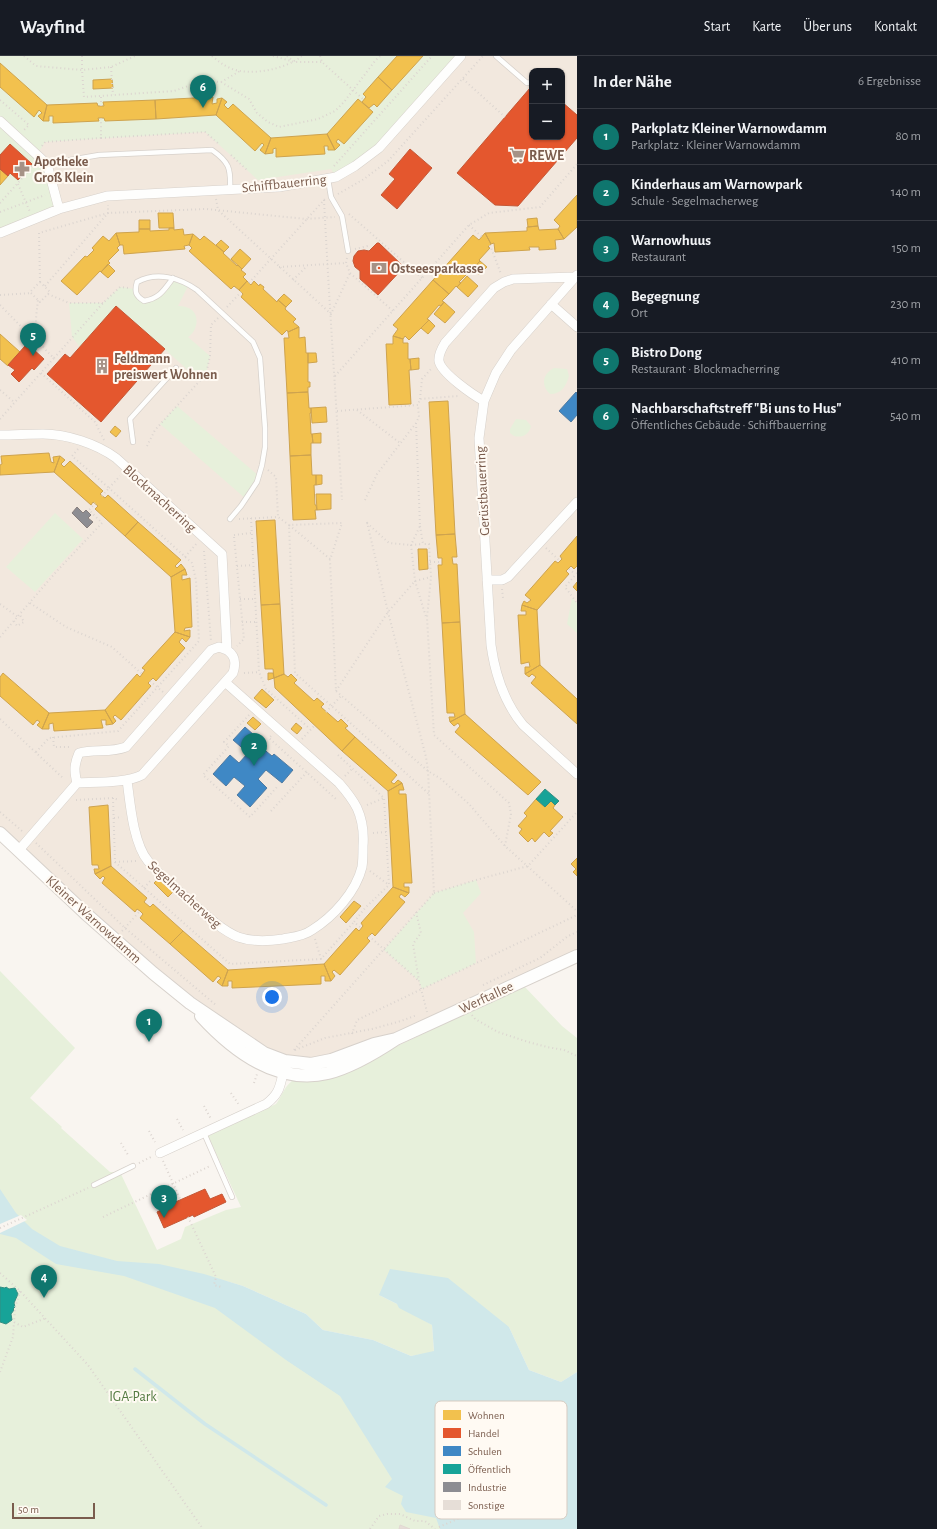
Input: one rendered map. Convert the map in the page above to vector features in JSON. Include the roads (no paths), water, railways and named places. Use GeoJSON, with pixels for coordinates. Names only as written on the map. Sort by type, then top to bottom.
{"type":"FeatureCollection","features":[{"type":"Feature","properties":{"kind":"street","name":"Schiffbauerring"},"geometry":{"type":"LineString","coordinates":[[0,233],[59,210],[107,196],[279,187],[336,177],[355,166],[379,148],[461,56]]}},
{"type":"Feature","properties":{"kind":"street"},"geometry":{"type":"LineString","coordinates":[[0,121],[47,164],[59,210]]}},
{"type":"Feature","properties":{"kind":"street","name":"Gerüstbauerring"},"geometry":{"type":"LineString","coordinates":[[484,401],[469,392],[443,369],[438,360],[445,343],[494,288],[504,282],[512,279],[576,276]]}},
{"type":"Feature","properties":{"kind":"street","name":"Gerüstbauerring"},"geometry":{"type":"LineString","coordinates":[[576,276],[511,350],[496,373],[484,401],[479,438],[493,661],[498,679],[506,698],[523,725],[577,774]]}},
{"type":"Feature","properties":{"kind":"street"},"geometry":{"type":"LineString","coordinates":[[551,304],[577,327]]}},
{"type":"Feature","properties":{"kind":"street","name":"Blockmacherring"},"geometry":{"type":"LineString","coordinates":[[0,435],[45,434],[84,442],[106,451],[116,458],[222,554],[229,651],[234,659],[235,665],[233,673],[225,682]]}},
{"type":"Feature","properties":{"kind":"street"},"geometry":{"type":"LineString","coordinates":[[487,580],[502,580],[508,577],[577,502]]}},
{"type":"Feature","properties":{"kind":"street"},"geometry":{"type":"LineString","coordinates":[[77,783],[74,772],[74,764],[79,753],[126,747],[211,650],[219,647],[229,651]]}},
{"type":"Feature","properties":{"kind":"street"},"geometry":{"type":"LineString","coordinates":[[18,850],[77,783],[127,780],[142,775],[225,682]]}},
{"type":"Feature","properties":{"kind":"street","name":"Segelmacherweg"},"geometry":{"type":"LineString","coordinates":[[127,780],[139,846],[147,860],[158,872],[210,919],[239,937],[259,941],[278,940],[300,936],[312,931],[328,918],[350,894],[357,883],[362,866],[364,834],[358,809],[351,797],[339,783],[225,682]]}},
{"type":"Feature","properties":{"kind":"street","name":"Kleiner Warnowdamm"},"geometry":{"type":"LineString","coordinates":[[0,833],[85,913],[153,973],[190,1003],[284,1067]]}},
{"type":"Feature","properties":{"kind":"street","name":"Werftallee"},"geometry":{"type":"LineString","coordinates":[[284,1067],[320,1063],[332,1060],[374,1044],[396,1039],[577,956]]}},
{"type":"Feature","properties":{"kind":"street"},"geometry":{"type":"LineString","coordinates":[[160,1153],[244,1115],[275,1098],[280,1086],[284,1067]]}},
{"type":"Feature","properties":{"kind":"lane"},"geometry":{"type":"LineString","coordinates":[[496,56],[527,83],[529,83]]}},
{"type":"Feature","properties":{"kind":"lane"},"geometry":{"type":"LineString","coordinates":[[47,164],[98,155],[212,150],[226,163],[230,172],[230,189]]}},
{"type":"Feature","properties":{"kind":"lane"},"geometry":{"type":"LineString","coordinates":[[328,179],[330,197],[342,216],[348,251]]}},
{"type":"Feature","properties":{"kind":"lane"},"geometry":{"type":"LineString","coordinates":[[173,278],[162,293],[153,300],[144,301],[137,296],[135,289],[137,282],[144,278],[154,276],[173,278],[193,287],[252,342],[260,358],[265,428],[265,447],[262,465],[257,482],[230,520]]}},
{"type":"Feature","properties":{"kind":"lane"},"geometry":{"type":"LineString","coordinates":[[133,442],[130,419],[176,368]]}},
{"type":"Feature","properties":{"kind":"lane"},"geometry":{"type":"LineString","coordinates":[[204,1133],[232,1197]]}},
{"type":"Feature","properties":{"kind":"lane"},"geometry":{"type":"LineString","coordinates":[[94,1185],[134,1166]]}},
{"type":"Feature","properties":{"kind":"water"},"geometry":{"type":"Polygon","coordinates":[[[0,1189],[16,1213],[32,1229],[60,1246],[117,1261],[159,1264],[204,1274],[243,1286],[306,1314],[323,1330],[373,1340],[411,1356],[434,1351],[432,1325],[399,1308],[397,1304],[379,1295],[390,1269],[448,1278],[509,1327],[529,1370],[561,1382],[577,1372],[577,1529],[440,1529],[436,1519],[567,1519],[567,1401],[435,1401],[435,1518],[406,1512],[401,1504],[403,1496],[385,1487],[392,1479],[340,1396],[286,1360],[215,1308],[124,1276],[56,1264],[16,1238],[0,1234],[0,1189]]]}},
{"type":"Feature","properties":{"kind":"waterway"},"geometry":{"type":"LineString","coordinates":[[135,1369],[205,1424],[326,1505]]}},
{"type":"Feature","properties":{"kind":"place","name":"Nachbarschaftstreff \"Bi uns to Hus\""},"geometry":{"type":"Point","coordinates":[203,108]}},
{"type":"Feature","properties":{"kind":"place","name":"REWE"},"geometry":{"type":"Point","coordinates":[517,155]}},
{"type":"Feature","properties":{"kind":"place","name":"Apotheke Groß Klein"},"geometry":{"type":"Point","coordinates":[22,169]}},
{"type":"Feature","properties":{"kind":"place","name":"Ostseesparkasse"},"geometry":{"type":"Point","coordinates":[379,268]}},
{"type":"Feature","properties":{"kind":"place","name":"Bistro Dong"},"geometry":{"type":"Point","coordinates":[33,356]}},
{"type":"Feature","properties":{"kind":"place","name":"Feldmann preiswert Wohnen"},"geometry":{"type":"Point","coordinates":[102,366]}},
{"type":"Feature","properties":{"kind":"place","name":"Kinderhaus am Warnowpark"},"geometry":{"type":"Point","coordinates":[254,766]}},
{"type":"Feature","properties":{"kind":"place","name":"Parkplatz Kleiner Warnowdamm"},"geometry":{"type":"Point","coordinates":[149,1042]}},
{"type":"Feature","properties":{"kind":"place","name":"Warnowhuus"},"geometry":{"type":"Point","coordinates":[164,1218]}},
{"type":"Feature","properties":{"kind":"place","name":"Begegnung"},"geometry":{"type":"Point","coordinates":[44,1298]}},
{"type":"Feature","properties":{"kind":"park label","name":"IGA-Park"},"geometry":{"type":"Point","coordinates":[133,1396]}}]}
